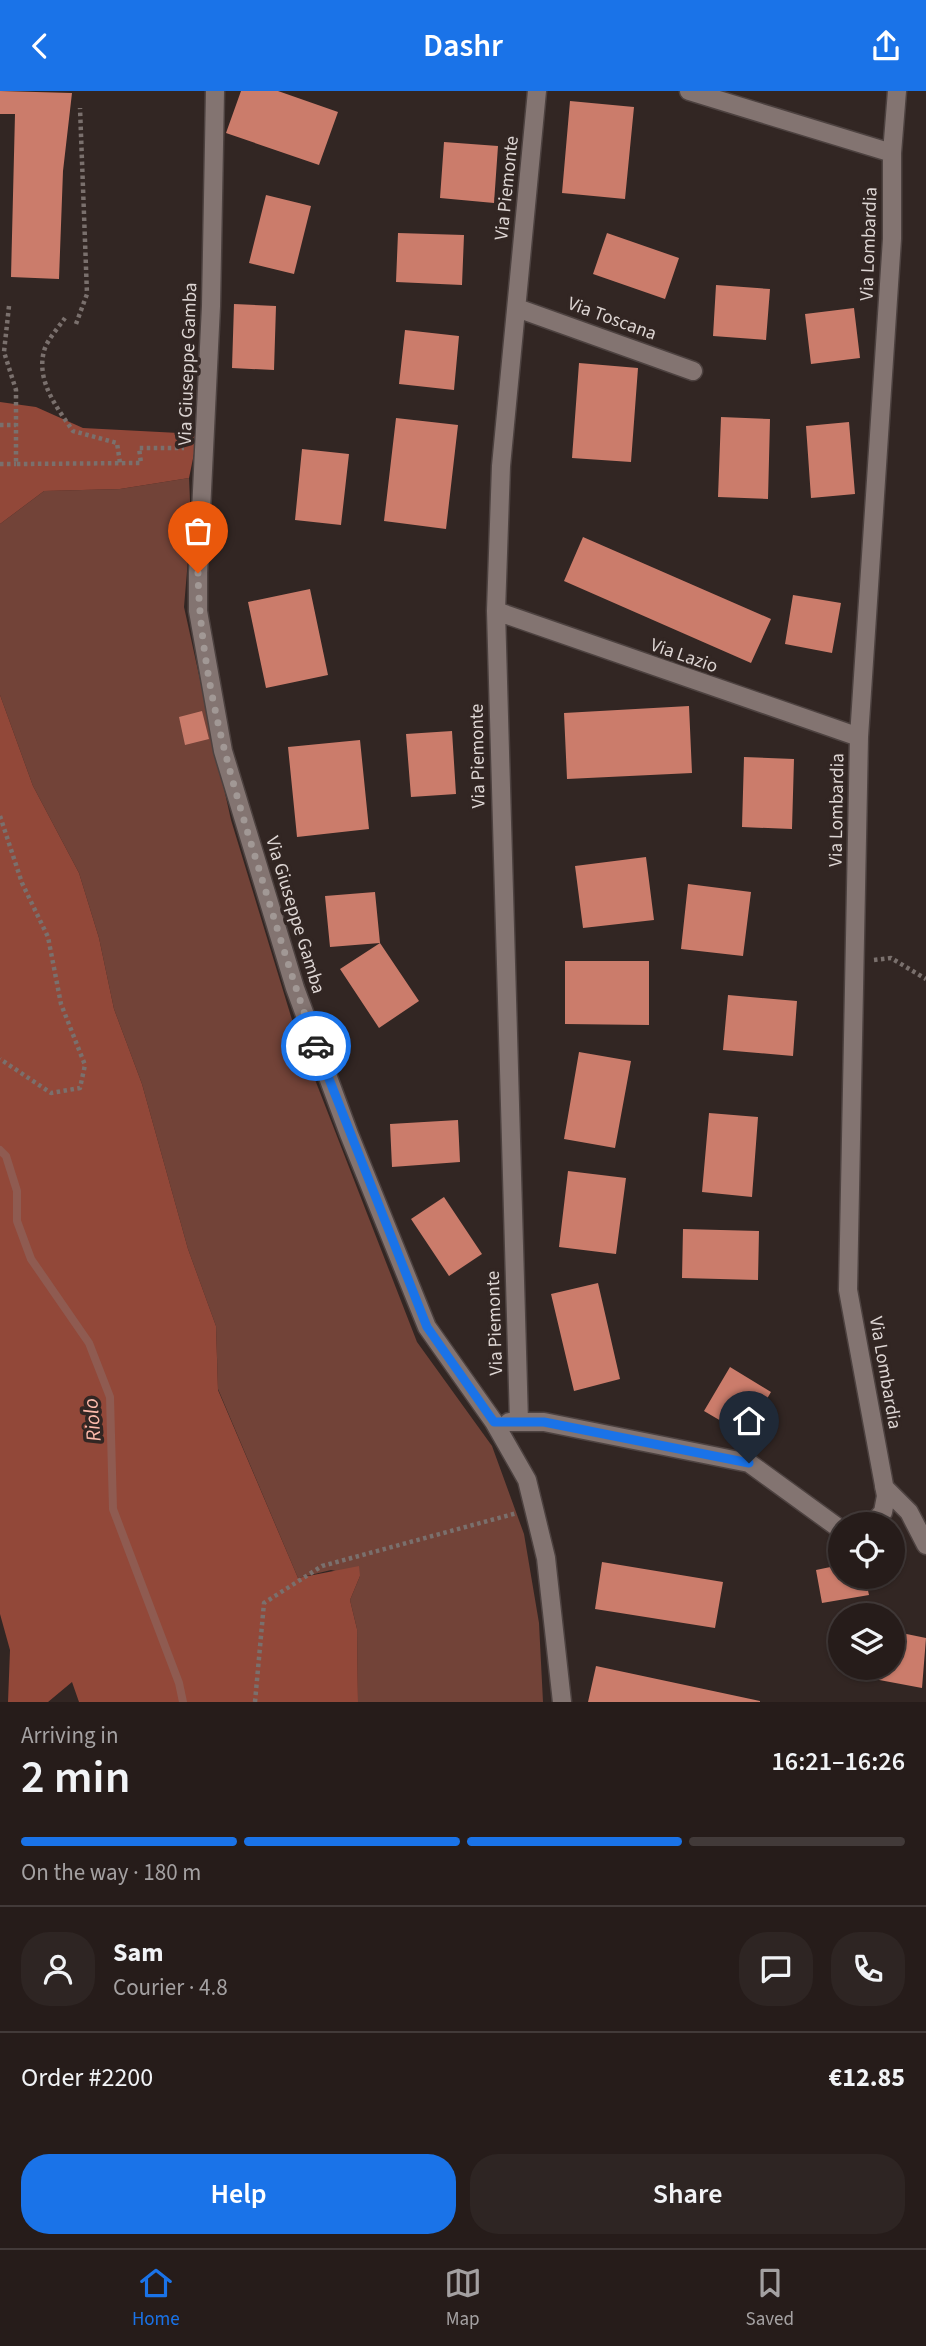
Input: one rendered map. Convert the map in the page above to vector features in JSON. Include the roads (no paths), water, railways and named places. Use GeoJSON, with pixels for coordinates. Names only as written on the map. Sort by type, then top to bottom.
{"type":"FeatureCollection","features":[{"type":"Feature","properties":{"kind":"street","name":"Via Giuseppe Gamba"},"geometry":{"type":"LineString","coordinates":[[215,91],[211,306],[198,611],[223,751],[295,988],[427,1327],[494,1422],[527,1480],[546,1558],[562,1702]]}},
{"type":"Feature","properties":{"kind":"street","name":"Via Piemonte"},"geometry":{"type":"LineString","coordinates":[[519,1422],[496,611],[501,466],[537,91]]}},
{"type":"Feature","properties":{"kind":"street"},"geometry":{"type":"LineString","coordinates":[[689,91],[892,153]]}},
{"type":"Feature","properties":{"kind":"street","name":"Via Lombardia"},"geometry":{"type":"LineString","coordinates":[[883,1512],[886,1496],[848,1290],[859,737],[892,239],[892,153],[897,91]]}},
{"type":"Feature","properties":{"kind":"street","name":"Via Toscana"},"geometry":{"type":"LineString","coordinates":[[517,308],[693,371]]}},
{"type":"Feature","properties":{"kind":"street","name":"Via Lazio"},"geometry":{"type":"LineString","coordinates":[[496,611],[859,737]]}},
{"type":"Feature","properties":{"kind":"street"},"geometry":{"type":"LineString","coordinates":[[494,1422],[544,1422],[749,1463],[828,1520]]}},
{"type":"Feature","properties":{"kind":"street"},"geometry":{"type":"LineString","coordinates":[[884,1487],[909,1512],[926,1545]]}},
{"type":"Feature","properties":{"kind":"waterway","name":"Riolo"},"geometry":{"type":"LineString","coordinates":[[0,1150],[6,1156],[17,1191],[17,1221],[31,1259],[89,1343],[110,1397],[113,1509],[179,1683],[183,1702]]}}]}
